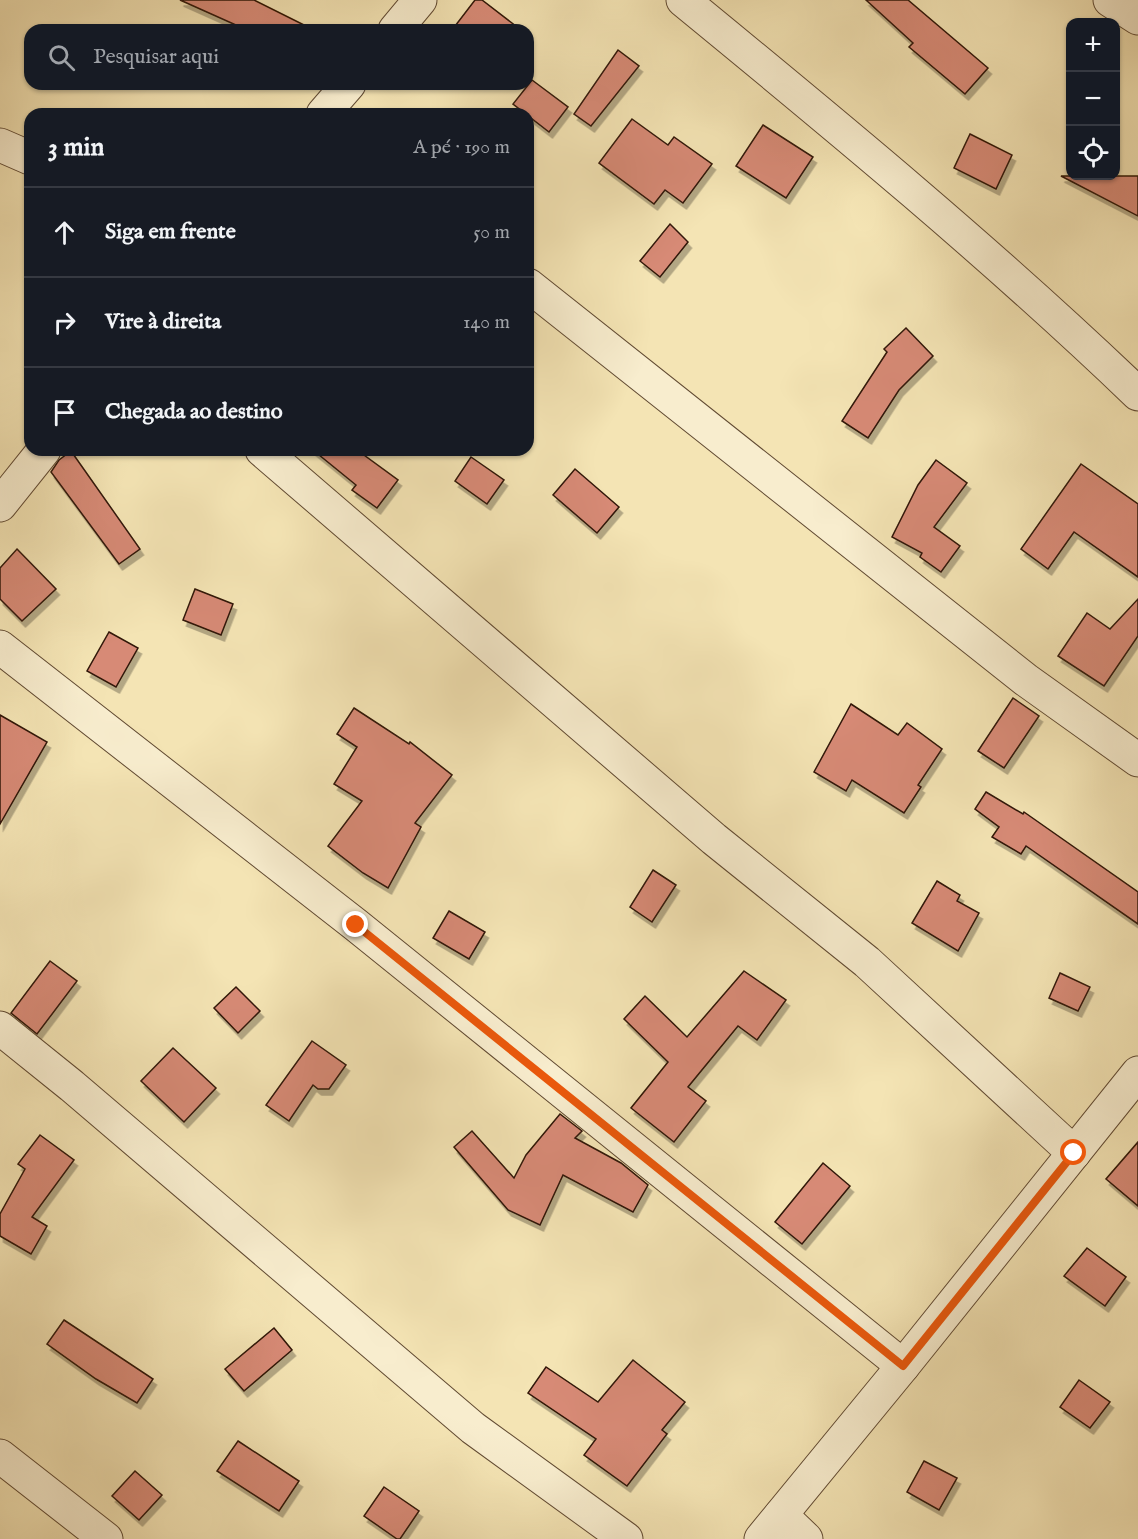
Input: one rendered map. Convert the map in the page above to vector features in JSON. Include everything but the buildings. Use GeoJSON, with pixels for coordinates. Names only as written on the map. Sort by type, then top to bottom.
{"type":"FeatureCollection","features":[{"type":"Feature","properties":{"kind":"street"},"geometry":{"type":"LineString","coordinates":[[400,24],[420,0]]}},
{"type":"Feature","properties":{"kind":"street"},"geometry":{"type":"LineString","coordinates":[[683,0],[881,162],[958,229],[1138,394]]}},
{"type":"Feature","properties":{"kind":"street"},"geometry":{"type":"LineString","coordinates":[[1110,0],[1138,18]]}},
{"type":"Feature","properties":{"kind":"street"},"geometry":{"type":"LineString","coordinates":[[329,108],[344,90]]}},
{"type":"Feature","properties":{"kind":"street"},"geometry":{"type":"LineString","coordinates":[[0,145],[24,155]]}},
{"type":"Feature","properties":{"kind":"street"},"geometry":{"type":"LineString","coordinates":[[534,290],[1026,680],[1138,760]]}},
{"type":"Feature","properties":{"kind":"street"},"geometry":{"type":"LineString","coordinates":[[0,505],[39,456]]}},
{"type":"Feature","properties":{"kind":"street"},"geometry":{"type":"LineString","coordinates":[[269,456],[714,839],[867,962],[1074,1153]]}},
{"type":"Feature","properties":{"kind":"street"},"geometry":{"type":"LineString","coordinates":[[0,647],[356,925],[903,1366]]}},
{"type":"Feature","properties":{"kind":"street"},"geometry":{"type":"LineString","coordinates":[[0,1028],[90,1101],[473,1428],[626,1539]]}},
{"type":"Feature","properties":{"kind":"street"},"geometry":{"type":"LineString","coordinates":[[806,1539],[771,1527],[1138,1072]]}},
{"type":"Feature","properties":{"kind":"street"},"geometry":{"type":"LineString","coordinates":[[0,1456],[106,1539]]}},
{"type":"Feature","properties":{"kind":"route"},"geometry":{"type":"LineString","coordinates":[[356,925],[903,1366],[1074,1153]]}}]}
